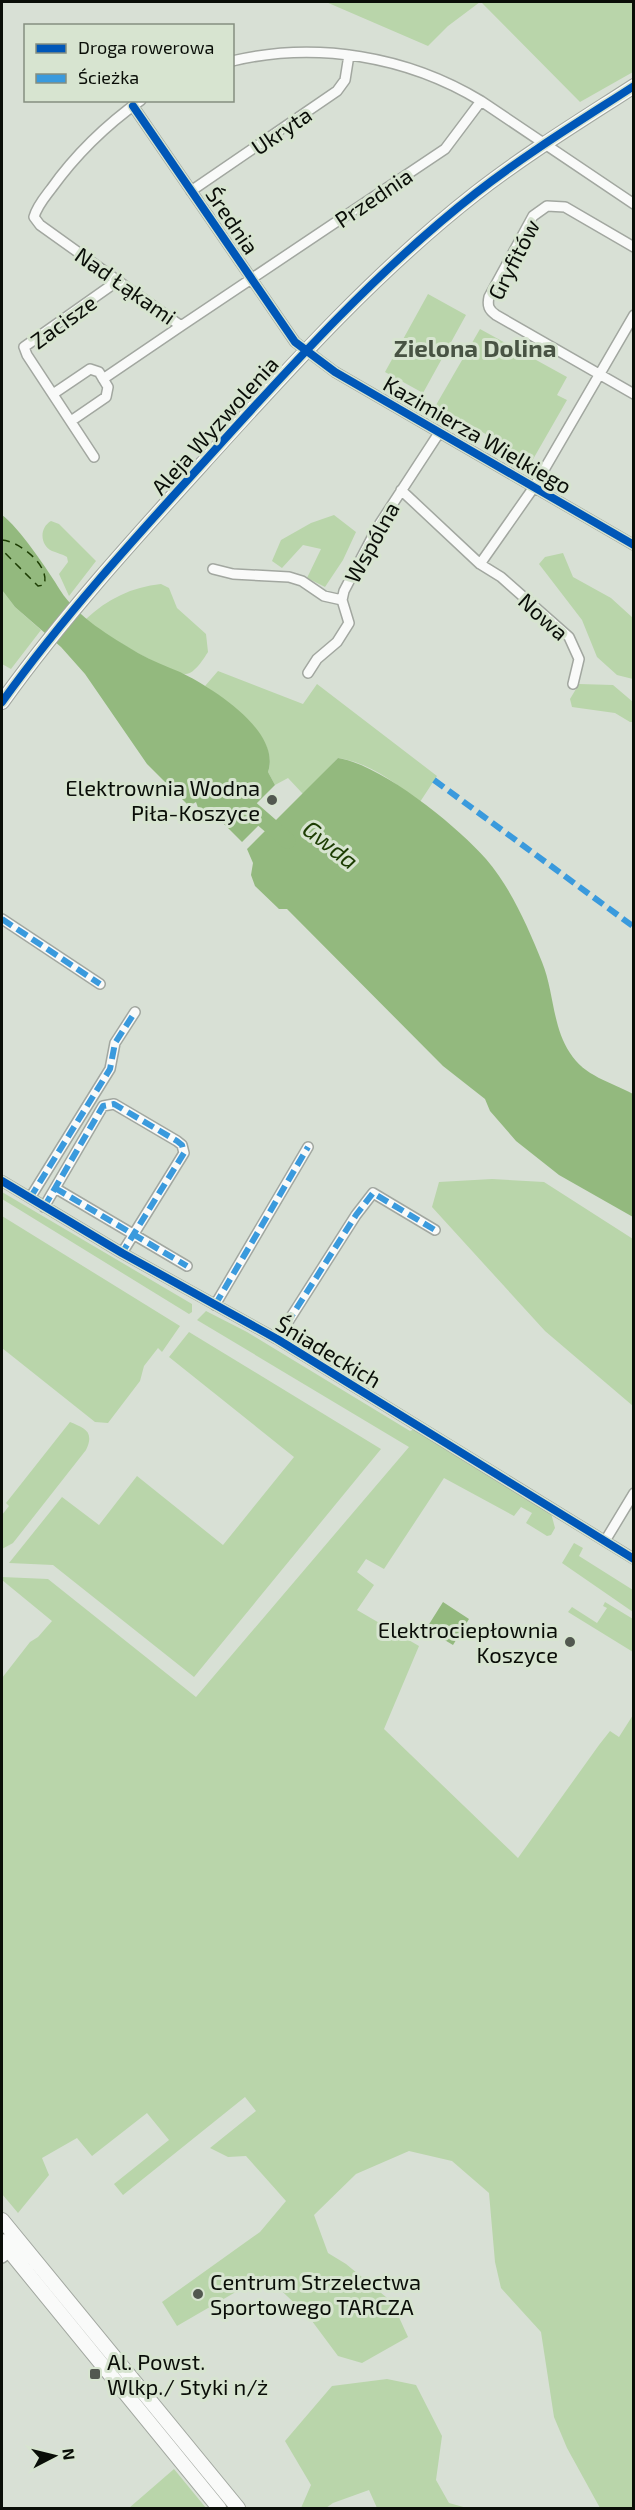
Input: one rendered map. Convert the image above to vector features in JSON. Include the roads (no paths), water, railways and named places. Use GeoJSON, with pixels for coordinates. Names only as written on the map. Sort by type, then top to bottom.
{"type":"FeatureCollection","features":[{"type":"Feature","properties":{"kind":"street"},"geometry":{"type":"LineString","coordinates":[[234,61],[288,52],[349,55],[390,63],[425,74],[481,101],[633,204]]}},
{"type":"Feature","properties":{"kind":"street","name":"Ukryta"},"geometry":{"type":"LineString","coordinates":[[191,191],[337,91],[345,80],[349,55]]}},
{"type":"Feature","properties":{"kind":"street","name":"Aleja Wyzwolenia"},"geometry":{"type":"LineString","coordinates":[[2,702],[83,598],[306,352],[416,244],[477,193],[545,143],[633,86]]}},
{"type":"Feature","properties":{"kind":"street","name":"Aleja Wyzwolenia"},"geometry":{"type":"LineString","coordinates":[[604,106],[633,94]]}},
{"type":"Feature","properties":{"kind":"street","name":"Przednia"},"geometry":{"type":"LineString","coordinates":[[252,279],[445,149],[481,101]]}},
{"type":"Feature","properties":{"kind":"street","name":"Średnia"},"geometry":{"type":"LineString","coordinates":[[137,103],[191,191],[295,342],[306,352]]}},
{"type":"Feature","properties":{"kind":"street","name":"Nad Łąkami"},"geometry":{"type":"LineString","coordinates":[[137,103],[104,128],[80,152],[41,202],[34,217],[40,225],[181,326],[252,279]]}},
{"type":"Feature","properties":{"kind":"street","name":"Gryfitów"},"geometry":{"type":"LineString","coordinates":[[599,375],[496,315],[489,307],[489,297],[533,216],[540,209],[554,206],[565,207],[633,247]]}},
{"type":"Feature","properties":{"kind":"street","name":"Zacisze"},"geometry":{"type":"LineString","coordinates":[[94,457],[27,355],[25,345],[109,287],[116,279]]}},
{"type":"Feature","properties":{"kind":"street"},"geometry":{"type":"LineString","coordinates":[[480,564],[534,487],[633,315]]}},
{"type":"Feature","properties":{"kind":"street"},"geometry":{"type":"LineString","coordinates":[[103,379],[181,326]]}},
{"type":"Feature","properties":{"kind":"street","name":"Kazimierza Wielkiego"},"geometry":{"type":"LineString","coordinates":[[306,352],[335,372],[633,545]]}},
{"type":"Feature","properties":{"kind":"street"},"geometry":{"type":"LineString","coordinates":[[53,394],[90,369],[97,370],[108,387],[106,397],[71,421]]}},
{"type":"Feature","properties":{"kind":"street"},"geometry":{"type":"LineString","coordinates":[[599,375],[633,394]]}},
{"type":"Feature","properties":{"kind":"street","name":"Wspólna"},"geometry":{"type":"LineString","coordinates":[[213,569],[233,574],[302,581],[324,596],[342,600],[344,591],[361,559],[401,490],[439,433]]}},
{"type":"Feature","properties":{"kind":"street","name":"Nowa"},"geometry":{"type":"LineString","coordinates":[[401,490],[480,564],[501,577],[570,637],[579,659],[573,684]]}},
{"type":"Feature","properties":{"kind":"street"},"geometry":{"type":"LineString","coordinates":[[308,673],[317,659],[337,642],[349,623],[342,600]]}},
{"type":"Feature","properties":{"kind":"street"},"geometry":{"type":"LineString","coordinates":[[2,919],[100,984]]}},
{"type":"Feature","properties":{"kind":"street"},"geometry":{"type":"LineString","coordinates":[[30,1198],[110,1069],[115,1043],[135,1012]]}},
{"type":"Feature","properties":{"kind":"street"},"geometry":{"type":"LineString","coordinates":[[44,1207],[103,1106],[114,1104],[128,1111],[177,1140],[182,1145],[184,1153],[122,1253]]}},
{"type":"Feature","properties":{"kind":"street"},"geometry":{"type":"LineString","coordinates":[[215,1305],[308,1147]]}},
{"type":"Feature","properties":{"kind":"street","name":"Śniadeckich"},"geometry":{"type":"LineString","coordinates":[[2,1181],[122,1253],[277,1340],[633,1559]]}},
{"type":"Feature","properties":{"kind":"street"},"geometry":{"type":"LineString","coordinates":[[55,1188],[187,1266]]}},
{"type":"Feature","properties":{"kind":"street"},"geometry":{"type":"LineString","coordinates":[[277,1340],[356,1215],[373,1193],[435,1230]]}},
{"type":"Feature","properties":{"kind":"street"},"geometry":{"type":"LineString","coordinates":[[605,1541],[633,1493]]}},
{"type":"Feature","properties":{"kind":"street"},"geometry":{"type":"LineString","coordinates":[[2,2220],[238,2508]]}},
{"type":"Feature","properties":{"kind":"street"},"geometry":{"type":"LineString","coordinates":[[4,2248],[16,2238]]}},
{"type":"Feature","properties":{"kind":"street"},"geometry":{"type":"LineString","coordinates":[[4,2248],[14,2247],[16,2238]]}},
{"type":"Feature","properties":{"kind":"street"},"geometry":{"type":"LineString","coordinates":[[4,2248],[219,2508]]}},
{"type":"Feature","properties":{"kind":"water"},"geometry":{"type":"Polygon","coordinates":[[[2,515],[25,539],[67,600],[85,618],[138,653],[209,688],[241,712],[254,726],[265,741],[270,757],[268,772],[275,785],[256,804],[268,816],[242,842],[209,809],[202,812],[202,819],[196,802],[189,806],[147,764],[85,674],[61,647],[15,607],[2,590],[2,515]]]}},
{"type":"Feature","properties":{"kind":"water"},"geometry":{"type":"Polygon","coordinates":[[[338,758],[375,772],[417,798],[473,845],[503,882],[525,922],[542,962],[556,1020],[570,1053],[590,1073],[633,1094],[633,1217],[559,1175],[516,1141],[490,1111],[485,1099],[443,1066],[287,909],[279,909],[255,886],[251,875],[253,863],[247,849],[338,758]]]}},
{"type":"Feature","properties":{"kind":"water"},"geometry":{"type":"Polygon","coordinates":[[[443,1602],[469,1619],[453,1645],[426,1629],[443,1602]]]}},
{"type":"Feature","properties":{"kind":"waterway","name":"Gwda"},"geometry":{"type":"LineString","coordinates":[[249,807],[288,841]]}},
{"type":"Feature","properties":{"kind":"place","name":"Elektrownia Wodna Piła-Koszyce"},"geometry":{"type":"Point","coordinates":[272,800]}},
{"type":"Feature","properties":{"kind":"place","name":"Elektrociepłownia Koszyce"},"geometry":{"type":"Point","coordinates":[570,1642]}},
{"type":"Feature","properties":{"kind":"place","name":"Centrum Strzelectwa Sportowego TARCZA"},"geometry":{"type":"Point","coordinates":[198,2294]}},
{"type":"Feature","properties":{"kind":"place","name":"Al. Powst. Wlkp./ Styki n/ż"},"geometry":{"type":"Point","coordinates":[95,2374]}},
{"type":"Feature","properties":{"kind":"district","name":"Zielona Dolina"},"geometry":{"type":"Point","coordinates":[475,347]}}]}
